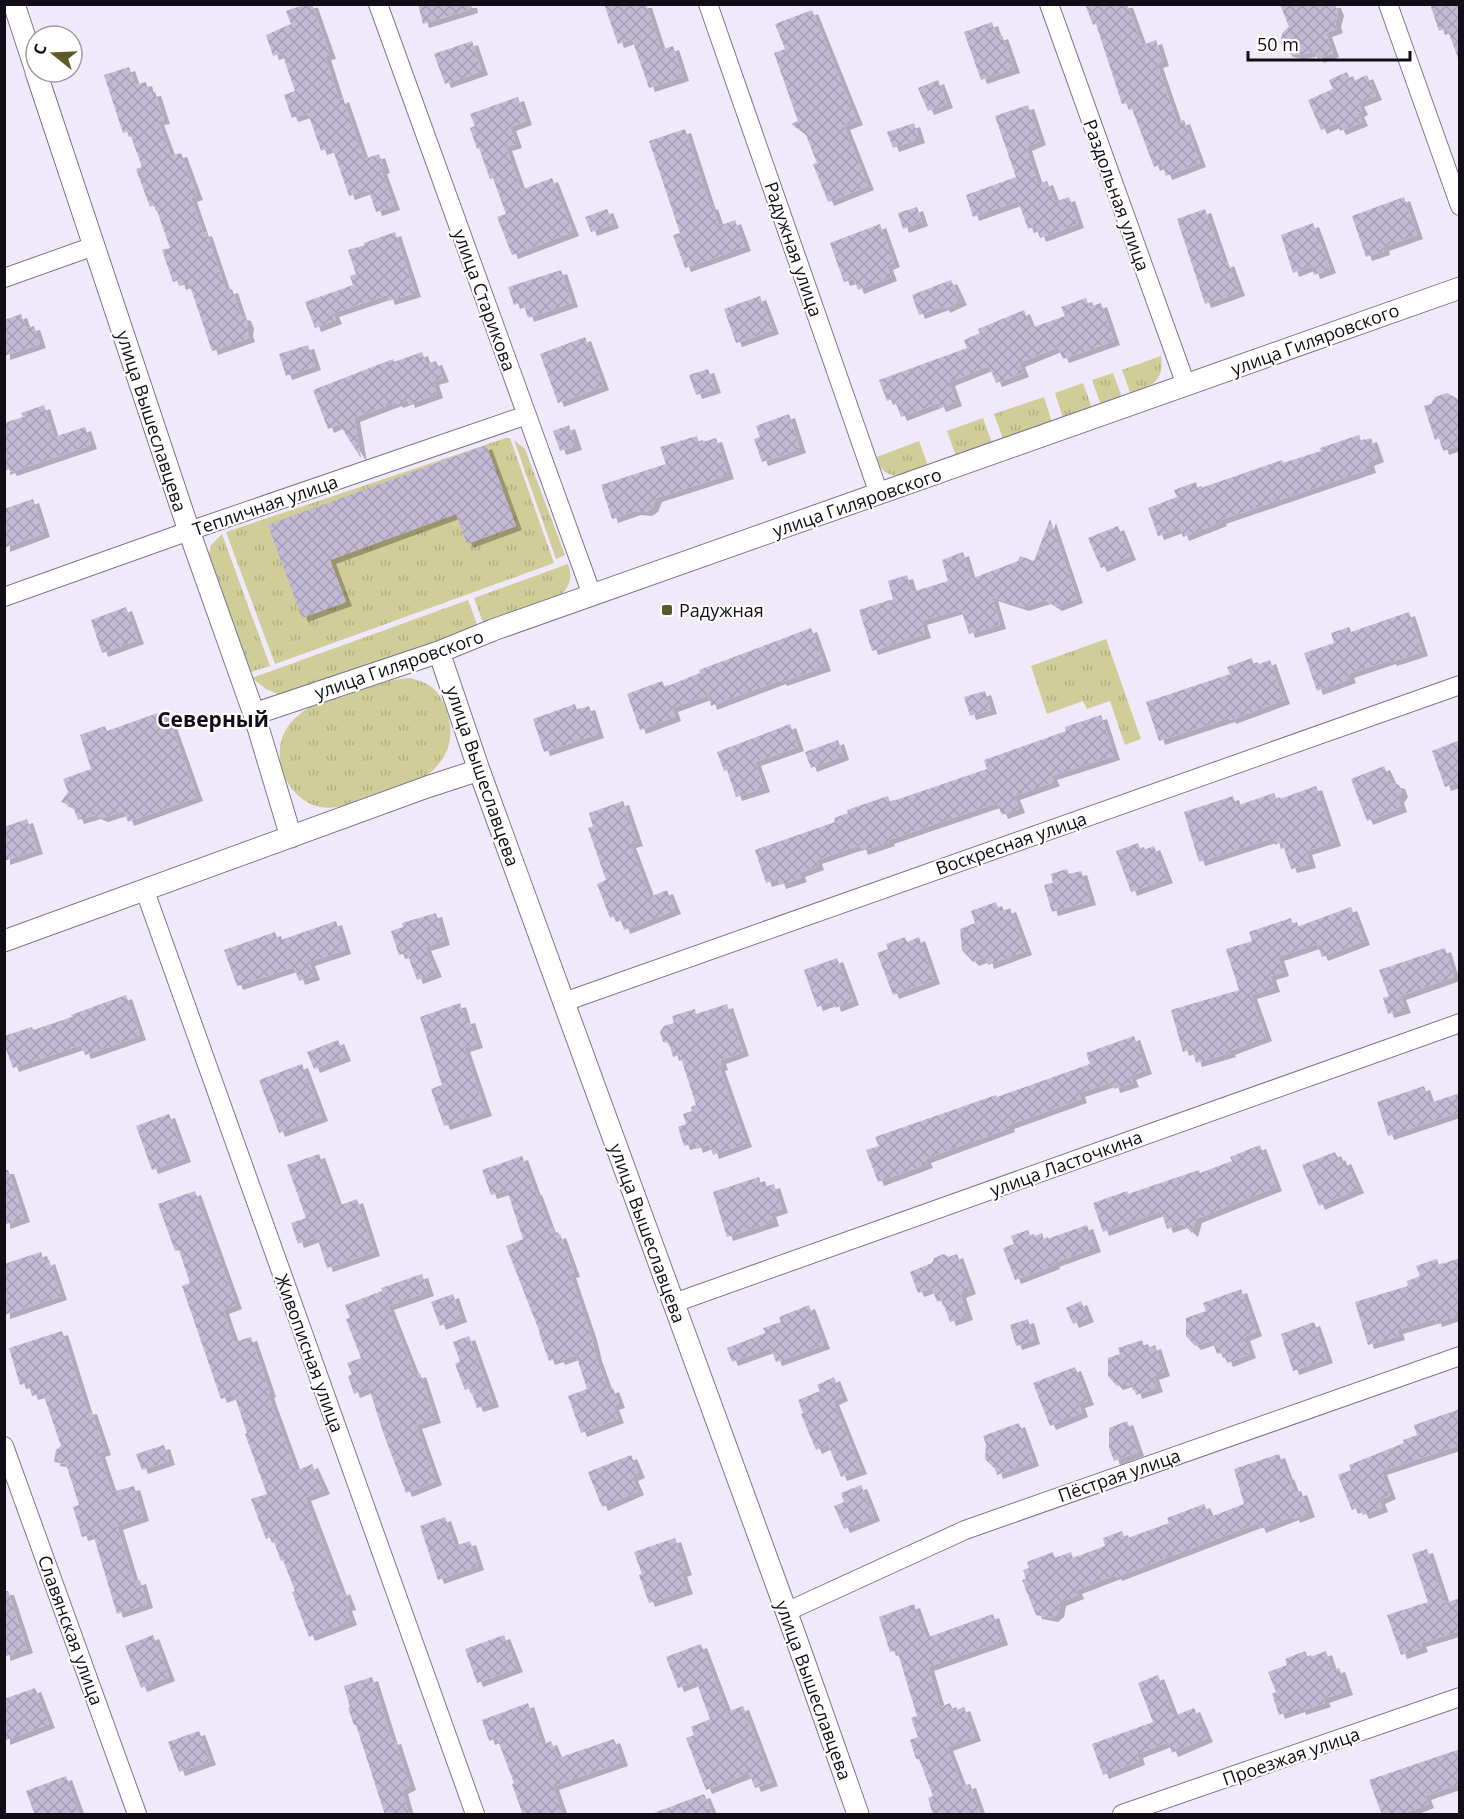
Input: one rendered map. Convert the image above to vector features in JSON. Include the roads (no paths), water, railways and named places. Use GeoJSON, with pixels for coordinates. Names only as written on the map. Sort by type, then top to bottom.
{"type":"FeatureCollection","features":[{"type":"Feature","properties":{"kind":"street","name":"улица Вышеславцева"},"geometry":{"type":"LineString","coordinates":[[14,4],[24,34]]}},
{"type":"Feature","properties":{"kind":"street","name":"улица Старикова"},"geometry":{"type":"LineString","coordinates":[[378,4],[592,596]]}},
{"type":"Feature","properties":{"kind":"street","name":"Радужная улица"},"geometry":{"type":"LineString","coordinates":[[708,4],[879,494]]}},
{"type":"Feature","properties":{"kind":"street","name":"Раздольная улица"},"geometry":{"type":"LineString","coordinates":[[1049,4],[1186,385]]}},
{"type":"Feature","properties":{"kind":"street"},"geometry":{"type":"LineString","coordinates":[[1388,4],[1460,206]]}},
{"type":"Feature","properties":{"kind":"street","name":"улица Вышеславцева"},"geometry":{"type":"LineString","coordinates":[[40,84],[189,531],[254,714],[291,837]]}},
{"type":"Feature","properties":{"kind":"street"},"geometry":{"type":"LineString","coordinates":[[4,278],[94,246]]}},
{"type":"Feature","properties":{"kind":"street","name":"улица Гиляровского"},"geometry":{"type":"LineString","coordinates":[[254,714],[439,652],[493,630],[1460,288]]}},
{"type":"Feature","properties":{"kind":"street","name":"Тепличная улица"},"geometry":{"type":"LineString","coordinates":[[4,597],[526,415]]}},
{"type":"Feature","properties":{"kind":"street","name":"улица Вышеславцева"},"geometry":{"type":"LineString","coordinates":[[439,652],[479,770],[858,1815]]}},
{"type":"Feature","properties":{"kind":"street","name":"Воскресная улица"},"geometry":{"type":"LineString","coordinates":[[564,1002],[1460,685]]}},
{"type":"Feature","properties":{"kind":"street"},"geometry":{"type":"LineString","coordinates":[[4,941],[479,770]]}},
{"type":"Feature","properties":{"kind":"street","name":"Живописная улица"},"geometry":{"type":"LineString","coordinates":[[145,891],[475,1815]]}},
{"type":"Feature","properties":{"kind":"street","name":"улица Ласточкина"},"geometry":{"type":"LineString","coordinates":[[674,1303],[1460,1023]]}},
{"type":"Feature","properties":{"kind":"street","name":"Пёстрая улица"},"geometry":{"type":"LineString","coordinates":[[786,1612],[965,1530],[1460,1356]]}},
{"type":"Feature","properties":{"kind":"street","name":"Славянская улица"},"geometry":{"type":"LineString","coordinates":[[4,1446],[136,1815]]}},
{"type":"Feature","properties":{"kind":"street","name":"Проезжая улица"},"geometry":{"type":"LineString","coordinates":[[1122,1815],[1460,1697]]}},
{"type":"Feature","properties":{"kind":"place","name":"Радужная"},"geometry":{"type":"Point","coordinates":[667,610]}},
{"type":"Feature","properties":{"kind":"district","name":"Северный"},"geometry":{"type":"Point","coordinates":[213,719]}}]}
